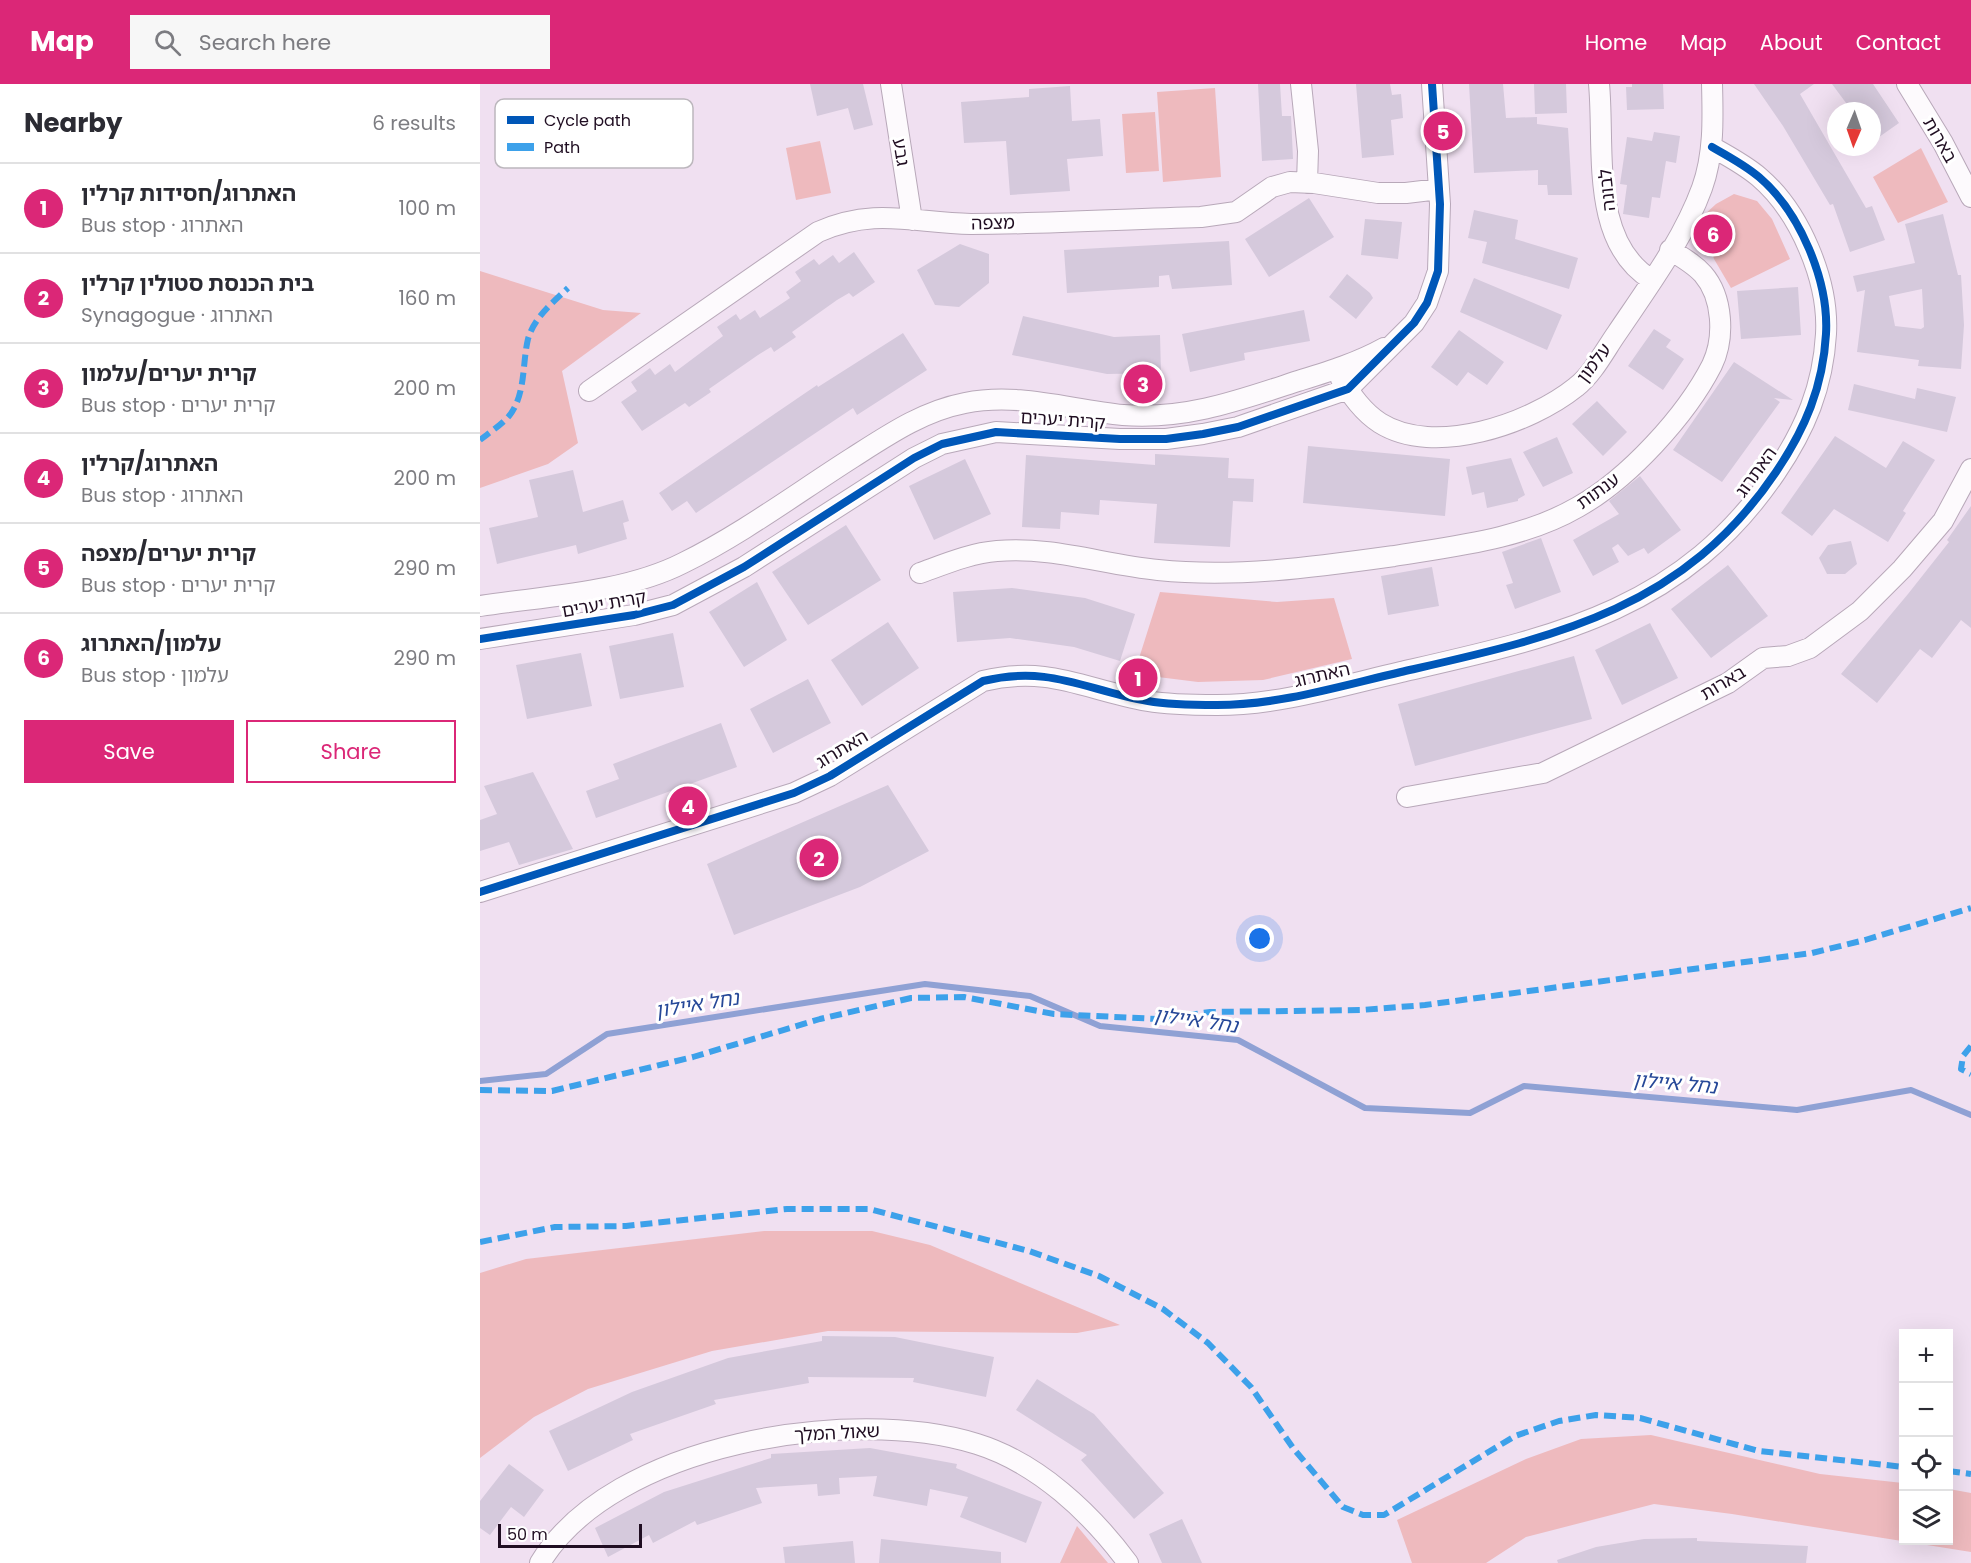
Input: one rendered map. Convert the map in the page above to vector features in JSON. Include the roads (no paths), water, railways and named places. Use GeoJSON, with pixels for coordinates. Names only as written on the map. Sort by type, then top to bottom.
{"type":"FeatureCollection","features":[{"type":"Feature","properties":{"kind":"street","name":"גבע"},"geometry":{"type":"LineString","coordinates":[[891,84],[912,220]]}},
{"type":"Feature","properties":{"kind":"street"},"geometry":{"type":"LineString","coordinates":[[1301,84],[1308,151],[1307,183]]}},
{"type":"Feature","properties":{"kind":"street","name":"קרית יערים"},"geometry":{"type":"LineString","coordinates":[[480,639],[634,615],[673,605],[744,567],[914,458],[942,444],[996,432],[1120,439],[1203,434],[1238,427],[1348,389],[1421,313],[1438,272],[1439,189],[1432,84]]}},
{"type":"Feature","properties":{"kind":"street","name":"לבונה"},"geometry":{"type":"LineString","coordinates":[[1599,84],[1607,210],[1615,234],[1625,252],[1641,273],[1652,280]]}},
{"type":"Feature","properties":{"kind":"street","name":"עלמון"},"geometry":{"type":"LineString","coordinates":[[1334,369],[1364,411],[1382,424],[1406,434],[1431,437],[1493,429],[1540,409],[1578,386],[1652,280],[1702,188],[1712,147],[1712,84]]}},
{"type":"Feature","properties":{"kind":"street","name":"בארות"},"geometry":{"type":"LineString","coordinates":[[1907,84],[1971,197]]}},
{"type":"Feature","properties":{"kind":"street","name":"האתרוג"},"geometry":{"type":"LineString","coordinates":[[480,892],[794,793],[830,776],[983,681],[1009,675],[1038,674],[1149,702],[1219,705],[1272,701],[1508,647],[1568,630],[1625,605],[1671,579],[1713,546],[1733,525],[1759,496],[1790,451],[1812,411],[1822,374],[1825,343],[1826,298],[1817,267],[1795,222],[1761,179],[1712,147]]}},
{"type":"Feature","properties":{"kind":"street","name":"מצפה"},"geometry":{"type":"LineString","coordinates":[[589,391],[818,232],[843,222],[865,218],[972,224],[1201,217],[1236,212],[1272,188],[1290,182],[1378,193],[1406,194],[1439,189]]}},
{"type":"Feature","properties":{"kind":"street","name":"ענתות"},"geometry":{"type":"LineString","coordinates":[[920,573],[952,561],[997,550],[1041,552],[1157,570],[1251,573],[1304,568],[1442,548],[1501,536],[1568,512],[1608,488],[1648,449],[1686,405],[1712,364],[1719,343],[1720,318],[1714,294],[1703,275],[1670,250]]}},
{"type":"Feature","properties":{"kind":"street","name":"קרית יערים"},"geometry":{"type":"LineString","coordinates":[[480,606],[627,583],[662,574],[726,538],[898,429],[930,413],[963,403],[994,399],[1024,400],[1124,415],[1177,416],[1212,410],[1334,369],[1372,354],[1396,340]]}},
{"type":"Feature","properties":{"kind":"street","name":"בארות"},"geometry":{"type":"LineString","coordinates":[[1407,797],[1543,773],[1728,683],[1763,658],[1788,656],[1810,648],[1860,611],[1902,569],[1943,521],[1971,469]]}},
{"type":"Feature","properties":{"kind":"street","name":"שאול המלך"},"geometry":{"type":"LineString","coordinates":[[540,1563],[566,1532],[588,1512],[627,1487],[669,1466],[713,1451],[760,1440],[824,1430],[861,1429],[945,1437],[977,1444],[1015,1460],[1049,1483],[1109,1536],[1128,1563]]}},
{"type":"Feature","properties":{"kind":"waterway","name":"נחל איילון"},"geometry":{"type":"LineString","coordinates":[[480,1081],[546,1074],[607,1034],[925,984],[1030,996],[1100,1026],[1238,1040],[1365,1108],[1470,1113],[1524,1086],[1797,1110],[1911,1090],[1971,1115]]}},
{"type":"Feature","properties":{"kind":"place","name":"קרית יערים/מצפה"},"geometry":{"type":"Point","coordinates":[1443,131]}},
{"type":"Feature","properties":{"kind":"place","name":"עלמון/האתרוג"},"geometry":{"type":"Point","coordinates":[1713,234]}},
{"type":"Feature","properties":{"kind":"place","name":"קרית יערים/עלמון"},"geometry":{"type":"Point","coordinates":[1143,384]}},
{"type":"Feature","properties":{"kind":"place","name":"האתרוג/חסידות קרלין"},"geometry":{"type":"Point","coordinates":[1138,678]}},
{"type":"Feature","properties":{"kind":"place","name":"האתרוג/קרלין"},"geometry":{"type":"Point","coordinates":[688,806]}},
{"type":"Feature","properties":{"kind":"place","name":"בית הכנסת סטולין קרלין"},"geometry":{"type":"Point","coordinates":[819,858]}}]}
